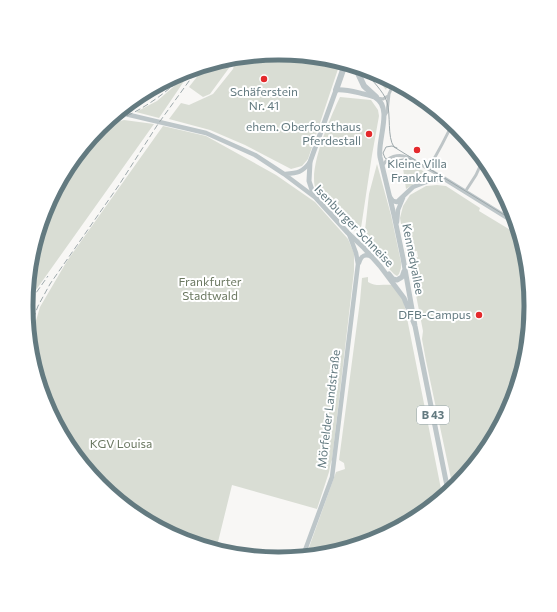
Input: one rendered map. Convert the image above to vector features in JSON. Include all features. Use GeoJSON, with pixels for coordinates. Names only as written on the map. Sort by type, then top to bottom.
{"type":"FeatureCollection","features":[{"type":"Feature","properties":{"kind":"highway","name":"B 43"},"geometry":{"type":"LineString","coordinates":[[336,90],[343,69]]}},
{"type":"Feature","properties":{"kind":"highway"},"geometry":{"type":"LineString","coordinates":[[358,74],[365,88],[376,98]]}},
{"type":"Feature","properties":{"kind":"main road"},"geometry":{"type":"LineString","coordinates":[[336,90],[344,90],[376,98],[383,108],[384,117]]}},
{"type":"Feature","properties":{"kind":"main road","name":"B 43"},"geometry":{"type":"LineString","coordinates":[[317,199],[312,190],[310,181],[310,162],[336,90]]}},
{"type":"Feature","properties":{"kind":"main road","name":"Isenburger Schneise"},"geometry":{"type":"LineString","coordinates":[[126,114],[206,133],[255,155],[284,174],[317,199],[372,257],[404,298],[415,326]]}},
{"type":"Feature","properties":{"kind":"main road","name":"Kennedyallee"},"geometry":{"type":"LineString","coordinates":[[384,117],[379,151],[405,268],[447,485]]}},
{"type":"Feature","properties":{"kind":"main road"},"geometry":{"type":"LineString","coordinates":[[284,174],[302,171],[310,162]]}},
{"type":"Feature","properties":{"kind":"main road"},"geometry":{"type":"LineString","coordinates":[[389,196],[396,202],[418,184],[443,178],[507,218]]}},
{"type":"Feature","properties":{"kind":"main road"},"geometry":{"type":"LineString","coordinates":[[397,231],[398,210],[404,195]]}},
{"type":"Feature","properties":{"kind":"main road","name":"Mörfelder Landstraße"},"geometry":{"type":"LineString","coordinates":[[305,550],[333,473],[358,264],[356,253],[348,233]]}},
{"type":"Feature","properties":{"kind":"main road"},"geometry":{"type":"LineString","coordinates":[[358,264],[360,258],[363,256],[367,255],[372,257]]}},
{"type":"Feature","properties":{"kind":"main road"},"geometry":{"type":"LineString","coordinates":[[378,264],[396,280],[402,277],[405,268]]}},
{"type":"Feature","properties":{"kind":"street"},"geometry":{"type":"LineString","coordinates":[[384,117],[387,112],[392,88]]}},
{"type":"Feature","properties":{"kind":"street"},"geometry":{"type":"LineString","coordinates":[[376,98],[383,99],[390,94]]}},
{"type":"Feature","properties":{"kind":"street"},"geometry":{"type":"LineString","coordinates":[[428,169],[449,130]]}},
{"type":"Feature","properties":{"kind":"street"},"geometry":{"type":"LineString","coordinates":[[382,167],[387,159],[403,155],[443,178]]}},
{"type":"Feature","properties":{"kind":"street"},"geometry":{"type":"LineString","coordinates":[[465,192],[480,167]]}},
{"type":"Feature","properties":{"kind":"green space"},"geometry":{"type":"Polygon","coordinates":[[[278,60],[326,65],[338,68],[308,159],[302,166],[291,169],[245,145],[210,130],[169,119],[181,103],[189,105],[213,94],[233,69],[234,65],[278,60]]]}},
{"type":"Feature","properties":{"kind":"green space"},"geometry":{"type":"Polygon","coordinates":[[[230,65],[210,94],[203,97],[189,87],[199,74],[230,65]]]}},
{"type":"Feature","properties":{"kind":"green space"},"geometry":{"type":"Polygon","coordinates":[[[186,79],[159,118],[136,112],[157,101],[179,82],[186,79]]]}},
{"type":"Feature","properties":{"kind":"green space"},"geometry":{"type":"Polygon","coordinates":[[[377,81],[387,86],[386,90],[382,85],[377,81]]]}},
{"type":"Feature","properties":{"kind":"green space"},"geometry":{"type":"Polygon","coordinates":[[[340,97],[371,100],[378,110],[379,116],[361,228],[353,231],[319,194],[316,190],[314,181],[317,157],[321,143],[340,97]]]}},
{"type":"Feature","properties":{"kind":"green space"},"geometry":{"type":"Polygon","coordinates":[[[124,120],[154,124],[34,293],[35,274],[41,242],[58,197],[74,170],[94,144],[115,123],[124,120]]]}},
{"type":"Feature","properties":{"kind":"green space","name":"Frankfurter Stadtwald"},"geometry":{"type":"Polygon","coordinates":[[[163,126],[206,136],[276,175],[315,202],[348,239],[354,253],[354,271],[332,460],[317,509],[232,485],[218,544],[185,533],[156,519],[129,501],[105,480],[74,442],[58,415],[41,370],[35,338],[34,326],[40,307],[67,261],[163,126]]]}},
{"type":"Feature","properties":{"kind":"green space"},"geometry":{"type":"Polygon","coordinates":[[[410,163],[433,177],[420,180],[406,189],[403,168],[410,163]]]}},
{"type":"Feature","properties":{"kind":"green space"},"geometry":{"type":"Polygon","coordinates":[[[377,164],[391,215],[401,262],[401,268],[397,276],[368,247],[364,239],[369,194],[377,164]]]}},
{"type":"Feature","properties":{"kind":"green space","name":"DFB-Campus"},"geometry":{"type":"Polygon","coordinates":[[[426,186],[446,186],[480,208],[479,211],[512,231],[522,274],[524,306],[522,338],[516,370],[511,385],[499,415],[483,442],[451,481],[426,361],[422,339],[423,331],[409,259],[418,257],[417,251],[406,253],[400,218],[403,206],[410,195],[426,186]]]}},
{"type":"Feature","properties":{"kind":"green space"},"geometry":{"type":"Polygon","coordinates":[[[368,277],[368,282],[371,284],[392,285],[403,298],[441,490],[428,501],[401,519],[372,533],[342,543],[308,549],[336,472],[345,469],[344,463],[339,460],[362,278],[368,277]]]}},
{"type":"Feature","properties":{"kind":"tram line"},"geometry":{"type":"LineString","coordinates":[[371,79],[383,94],[387,102],[390,132],[394,147],[507,217]]}},
{"type":"Feature","properties":{"kind":"tram line"},"geometry":{"type":"LineString","coordinates":[[397,148],[392,146],[386,147],[383,153],[385,158],[388,160],[411,159]]}},
{"type":"Feature","properties":{"kind":"railway"},"geometry":{"type":"LineString","coordinates":[[34,317],[50,284],[119,185],[158,124],[192,77]]}},
{"type":"Feature","properties":{"kind":"railway"},"geometry":{"type":"LineString","coordinates":[[118,120],[148,104],[174,84]]}},
{"type":"Feature","properties":{"kind":"railway"},"geometry":{"type":"LineString","coordinates":[[34,296],[48,276]]}},
{"type":"Feature","properties":{"kind":"place","name":"Schäferstein Nr. 41"},"geometry":{"type":"Point","coordinates":[264,79]}},
{"type":"Feature","properties":{"kind":"place","name":"ehem. Oberforsthaus Pferdestall"},"geometry":{"type":"Point","coordinates":[369,134]}},
{"type":"Feature","properties":{"kind":"place","name":"Kleine Villa Frankfurt"},"geometry":{"type":"Point","coordinates":[417,150]}},
{"type":"Feature","properties":{"kind":"place","name":"DFB-Campus"},"geometry":{"type":"Point","coordinates":[479,315]}},
{"type":"Feature","properties":{"kind":"park label","name":"KGV Louisa"},"geometry":{"type":"Point","coordinates":[121,444]}}]}
